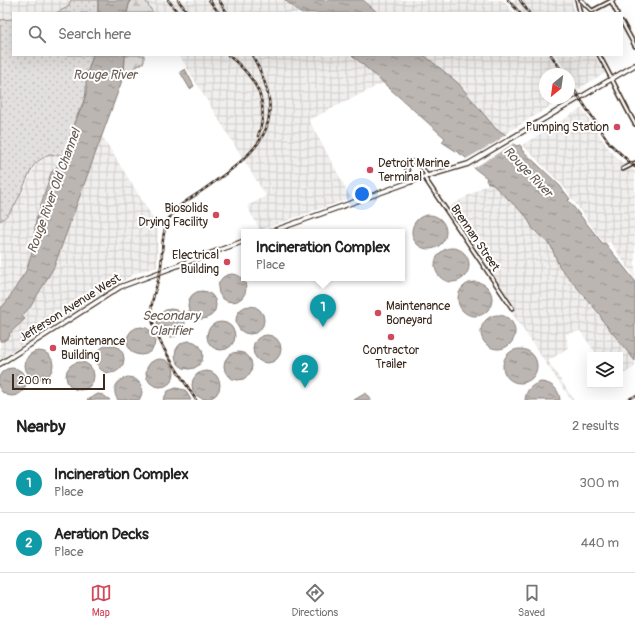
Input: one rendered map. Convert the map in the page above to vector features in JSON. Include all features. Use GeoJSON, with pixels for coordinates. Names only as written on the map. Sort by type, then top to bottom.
{"type":"FeatureCollection","features":[{"type":"Feature","properties":{"kind":"main road"},"geometry":{"type":"LineString","coordinates":[[278,229],[411,182],[468,164],[511,140],[635,65]]}},
{"type":"Feature","properties":{"kind":"main road","name":"Jefferson Avenue West"},"geometry":{"type":"LineString","coordinates":[[0,364],[120,287],[241,242]]}},
{"type":"Feature","properties":{"kind":"street"},"geometry":{"type":"LineString","coordinates":[[577,0],[580,12]]}},
{"type":"Feature","properties":{"kind":"street"},"geometry":{"type":"LineString","coordinates":[[581,0],[592,11],[611,0],[617,12]]}},
{"type":"Feature","properties":{"kind":"street"},"geometry":{"type":"LineString","coordinates":[[623,24],[635,46]]}},
{"type":"Feature","properties":{"kind":"street"},"geometry":{"type":"LineString","coordinates":[[600,56],[612,79],[614,87],[635,124]]}},
{"type":"Feature","properties":{"kind":"street","name":"Brennan Street"},"geometry":{"type":"LineString","coordinates":[[411,182],[407,169],[412,162],[420,164],[426,177],[512,308]]}},
{"type":"Feature","properties":{"kind":"street"},"geometry":{"type":"LineString","coordinates":[[623,169],[635,163]]}},
{"type":"Feature","properties":{"kind":"shaded area"},"geometry":{"type":"Polygon","coordinates":[[[0,0],[71,0],[68,7],[58,12],[12,12],[12,19],[0,20],[0,0]]]}},
{"type":"Feature","properties":{"kind":"shaded area"},"geometry":{"type":"Polygon","coordinates":[[[145,0],[285,0],[299,12],[152,12],[145,0]]]}},
{"type":"Feature","properties":{"kind":"shaded area"},"geometry":{"type":"Polygon","coordinates":[[[363,0],[503,0],[513,12],[377,12],[363,0]]]}},
{"type":"Feature","properties":{"kind":"shaded area"},"geometry":{"type":"Polygon","coordinates":[[[510,0],[572,0],[574,12],[521,12],[510,0]]]}},
{"type":"Feature","properties":{"kind":"shaded area"},"geometry":{"type":"Polygon","coordinates":[[[180,56],[353,56],[383,83],[309,120],[351,198],[259,229],[247,206],[266,196],[180,56]]]}},
{"type":"Feature","properties":{"kind":"shaded area"},"geometry":{"type":"Polygon","coordinates":[[[425,56],[550,56],[557,68],[539,68],[539,104],[554,104],[505,134],[496,129],[482,111],[425,56]]]}},
{"type":"Feature","properties":{"kind":"shaded area"},"geometry":{"type":"Polygon","coordinates":[[[557,56],[595,56],[605,73],[578,89],[575,84],[575,68],[564,68],[557,56]]]}},
{"type":"Feature","properties":{"kind":"shaded area"},"geometry":{"type":"Polygon","coordinates":[[[582,108],[606,145],[618,159],[635,171],[635,278],[610,242],[604,244],[563,186],[522,145],[582,108]]]}},
{"type":"Feature","properties":{"kind":"shaded area"},"geometry":{"type":"Polygon","coordinates":[[[102,136],[158,226],[157,267],[136,273],[0,359],[0,341],[10,336],[9,334],[25,319],[22,316],[31,306],[54,267],[102,136]]]}},
{"type":"Feature","properties":{"kind":"shaded area"},"geometry":{"type":"Polygon","coordinates":[[[49,154],[66,156],[51,173],[36,220],[32,252],[26,271],[5,304],[0,308],[0,221],[6,218],[24,189],[35,165],[49,154]]]}},
{"type":"Feature","properties":{"kind":"shaded area"},"geometry":{"type":"Polygon","coordinates":[[[491,182],[526,216],[533,229],[552,246],[559,266],[635,361],[635,367],[623,374],[623,352],[595,352],[580,331],[566,334],[568,348],[548,361],[574,400],[571,400],[509,309],[514,306],[447,208],[491,182]]]}},
{"type":"Feature","properties":{"kind":"green space"},"geometry":{"type":"Polygon","coordinates":[[[71,0],[98,0],[98,12],[58,12],[68,7],[71,0]]]}},
{"type":"Feature","properties":{"kind":"green space"},"geometry":{"type":"Polygon","coordinates":[[[130,0],[145,0],[152,12],[127,12],[130,0]]]}},
{"type":"Feature","properties":{"kind":"green space"},"geometry":{"type":"Polygon","coordinates":[[[12,19],[12,56],[93,56],[86,94],[74,122],[66,156],[49,154],[35,164],[16,204],[6,217],[0,221],[0,20],[12,19]]]}},
{"type":"Feature","properties":{"kind":"green space"},"geometry":{"type":"Polygon","coordinates":[[[125,56],[144,56],[144,62],[124,75],[125,56]]]}},
{"type":"Feature","properties":{"kind":"water"},"geometry":{"type":"Polygon","coordinates":[[[98,0],[130,0],[127,12],[98,12],[98,0]]]}},
{"type":"Feature","properties":{"kind":"water"},"geometry":{"type":"Polygon","coordinates":[[[285,0],[363,0],[377,12],[299,12],[285,0]]]}},
{"type":"Feature","properties":{"kind":"water","name":"Rouge River"},"geometry":{"type":"Polygon","coordinates":[[[93,56],[125,56],[124,75],[54,267],[31,306],[22,316],[25,319],[9,334],[10,336],[4,341],[0,341],[0,308],[5,304],[26,271],[32,252],[36,220],[51,173],[66,156],[72,143],[73,126],[86,94],[86,77],[93,56]]]}},
{"type":"Feature","properties":{"kind":"water","name":"Rouge River"},"geometry":{"type":"Polygon","coordinates":[[[353,56],[425,56],[458,83],[496,129],[505,134],[516,146],[520,145],[522,148],[521,149],[560,186],[570,199],[568,200],[635,281],[635,361],[602,320],[600,315],[559,266],[551,246],[533,229],[526,216],[491,183],[488,183],[486,180],[487,178],[474,168],[465,157],[442,142],[445,138],[353,56]]]}},
{"type":"Feature","properties":{"kind":"water"},"geometry":{"type":"Polygon","coordinates":[[[185,69],[194,86],[190,89],[180,72],[185,69]]]}},
{"type":"Feature","properties":{"kind":"water"},"geometry":{"type":"Polygon","coordinates":[[[432,215],[439,217],[444,222],[446,232],[444,242],[439,247],[426,249],[419,247],[414,242],[412,229],[414,222],[419,217],[432,215]]]}},
{"type":"Feature","properties":{"kind":"water"},"geometry":{"type":"Polygon","coordinates":[[[455,248],[462,250],[467,255],[469,265],[467,275],[462,280],[449,282],[442,280],[437,275],[435,262],[437,255],[442,250],[455,248]]]}},
{"type":"Feature","properties":{"kind":"water"},"geometry":{"type":"Polygon","coordinates":[[[227,275],[237,275],[241,277],[241,281],[244,281],[245,293],[242,298],[237,301],[227,301],[222,298],[219,293],[219,283],[222,278],[227,275]]]}},
{"type":"Feature","properties":{"kind":"water"},"geometry":{"type":"Polygon","coordinates":[[[478,282],[485,284],[490,289],[492,299],[490,309],[485,314],[472,316],[465,314],[460,309],[458,296],[460,289],[465,284],[478,282]]]}},
{"type":"Feature","properties":{"kind":"water"},"geometry":{"type":"Polygon","coordinates":[[[202,291],[212,295],[216,305],[212,315],[202,319],[192,315],[188,305],[192,295],[202,291]]]}},
{"type":"Feature","properties":{"kind":"water"},"geometry":{"type":"Polygon","coordinates":[[[250,306],[260,310],[264,320],[260,330],[250,334],[240,330],[236,320],[240,310],[250,306]]]}},
{"type":"Feature","properties":{"kind":"water","name":"Secondary Clarifier"},"geometry":{"type":"Polygon","coordinates":[[[171,309],[181,313],[185,323],[181,333],[171,337],[161,333],[157,323],[161,313],[171,309]]]}},
{"type":"Feature","properties":{"kind":"water"},"geometry":{"type":"Polygon","coordinates":[[[501,315],[508,317],[513,322],[515,332],[513,342],[508,347],[495,349],[488,347],[483,342],[481,329],[483,322],[488,317],[501,315]]]}},
{"type":"Feature","properties":{"kind":"water"},"geometry":{"type":"Polygon","coordinates":[[[221,322],[231,326],[235,336],[231,346],[221,350],[211,346],[207,336],[211,326],[221,322]]]}},
{"type":"Feature","properties":{"kind":"water","name":"Secondary Clarifier"},"geometry":{"type":"Polygon","coordinates":[[[141,327],[151,331],[155,341],[151,351],[141,355],[131,351],[127,341],[131,331],[141,327]]]}},
{"type":"Feature","properties":{"kind":"water"},"geometry":{"type":"Polygon","coordinates":[[[267,335],[277,339],[281,349],[277,359],[267,363],[257,359],[253,349],[257,339],[267,335]]]}},
{"type":"Feature","properties":{"kind":"water","name":"Secondary Clarifier"},"geometry":{"type":"Polygon","coordinates":[[[189,341],[199,345],[203,355],[199,365],[189,369],[179,365],[175,355],[179,345],[189,341]]]}},
{"type":"Feature","properties":{"kind":"water","name":"Secondary Clarifier"},"geometry":{"type":"Polygon","coordinates":[[[110,345],[120,349],[124,359],[120,369],[110,373],[100,369],[96,359],[100,349],[110,345]]]}},
{"type":"Feature","properties":{"kind":"water"},"geometry":{"type":"Polygon","coordinates":[[[523,349],[530,351],[535,356],[537,366],[535,376],[530,381],[517,383],[510,381],[505,376],[503,363],[505,356],[510,351],[523,349]]]}},
{"type":"Feature","properties":{"kind":"water"},"geometry":{"type":"Polygon","coordinates":[[[39,351],[49,355],[53,365],[49,375],[39,379],[29,375],[25,365],[29,355],[39,351]]]}},
{"type":"Feature","properties":{"kind":"water"},"geometry":{"type":"Polygon","coordinates":[[[238,352],[248,356],[252,366],[248,376],[238,380],[228,376],[224,366],[228,356],[238,352]]]}},
{"type":"Feature","properties":{"kind":"water","name":"Secondary Clarifier"},"geometry":{"type":"Polygon","coordinates":[[[160,359],[170,363],[174,373],[170,383],[160,387],[150,383],[146,373],[150,363],[160,359]]]}},
{"type":"Feature","properties":{"kind":"water"},"geometry":{"type":"Polygon","coordinates":[[[80,362],[90,366],[94,376],[90,386],[80,390],[70,386],[66,376],[70,366],[80,362]]]}},
{"type":"Feature","properties":{"kind":"water"},"geometry":{"type":"Polygon","coordinates":[[[7,369],[17,369],[22,372],[25,377],[25,387],[22,392],[17,395],[7,395],[2,392],[-1,387],[-1,377],[2,372],[7,369]]]}},
{"type":"Feature","properties":{"kind":"water"},"geometry":{"type":"Polygon","coordinates":[[[206,371],[216,375],[220,385],[216,395],[206,399],[196,395],[192,385],[196,375],[206,371]]]}},
{"type":"Feature","properties":{"kind":"water"},"geometry":{"type":"Polygon","coordinates":[[[128,377],[136,379],[141,385],[142,392],[139,400],[118,400],[116,396],[116,386],[120,380],[128,377]]]}},
{"type":"Feature","properties":{"kind":"water"},"geometry":{"type":"Polygon","coordinates":[[[541,382],[552,385],[558,393],[560,400],[525,400],[530,388],[541,382]]]}},
{"type":"Feature","properties":{"kind":"water"},"geometry":{"type":"Polygon","coordinates":[[[176,388],[185,390],[191,400],[163,400],[168,391],[176,388]]]}},
{"type":"Feature","properties":{"kind":"water"},"geometry":{"type":"Polygon","coordinates":[[[366,393],[371,400],[354,400],[366,393]]]}},
{"type":"Feature","properties":{"kind":"water"},"geometry":{"type":"Polygon","coordinates":[[[98,394],[103,395],[110,400],[87,400],[98,394]]]}},
{"type":"Feature","properties":{"kind":"pier"},"geometry":{"type":"Polygon","coordinates":[[[504,135],[509,135],[516,142],[474,168],[464,160],[498,141],[504,135]]]}},
{"type":"Feature","properties":{"kind":"railway"},"geometry":{"type":"LineString","coordinates":[[168,0],[177,12]]}},
{"type":"Feature","properties":{"kind":"railway"},"geometry":{"type":"LineString","coordinates":[[178,0],[187,12]]}},
{"type":"Feature","properties":{"kind":"railway"},"geometry":{"type":"LineString","coordinates":[[209,0],[218,12]]}},
{"type":"Feature","properties":{"kind":"railway"},"geometry":{"type":"LineString","coordinates":[[219,0],[226,12]]}},
{"type":"Feature","properties":{"kind":"railway"},"geometry":{"type":"LineString","coordinates":[[508,0],[519,12]]}},
{"type":"Feature","properties":{"kind":"railway"},"geometry":{"type":"LineString","coordinates":[[520,0],[528,12]]}},
{"type":"Feature","properties":{"kind":"railway"},"geometry":{"type":"LineString","coordinates":[[229,56],[246,72],[258,90],[263,112],[262,123],[258,136]]}},
{"type":"Feature","properties":{"kind":"railway"},"geometry":{"type":"LineString","coordinates":[[196,400],[160,342],[153,323],[151,310],[160,273],[165,228],[172,214],[182,204],[223,176],[240,162],[254,149],[264,134],[269,118],[269,100],[264,79],[252,56]]}},
{"type":"Feature","properties":{"kind":"railway"},"geometry":{"type":"LineString","coordinates":[[552,56],[560,68]]}},
{"type":"Feature","properties":{"kind":"railway"},"geometry":{"type":"LineString","coordinates":[[575,91],[610,144],[635,167]]}},
{"type":"Feature","properties":{"kind":"railway"},"geometry":{"type":"LineString","coordinates":[[627,400],[635,396]]}},
{"type":"Feature","properties":{"kind":"place","name":"Pumping Station"},"geometry":{"type":"Point","coordinates":[617,127]}},
{"type":"Feature","properties":{"kind":"place","name":"Detroit Marine Terminal"},"geometry":{"type":"Point","coordinates":[370,170]}},
{"type":"Feature","properties":{"kind":"place","name":"Biosolids Drying Facility"},"geometry":{"type":"Point","coordinates":[216,215]}},
{"type":"Feature","properties":{"kind":"place","name":"Electrical Building"},"geometry":{"type":"Point","coordinates":[227,262]}},
{"type":"Feature","properties":{"kind":"place","name":"Maintenance Boneyard"},"geometry":{"type":"Point","coordinates":[378,313]}},
{"type":"Feature","properties":{"kind":"place","name":"Incineration Complex"},"geometry":{"type":"Point","coordinates":[323,327]}},
{"type":"Feature","properties":{"kind":"place","name":"Contractor Trailer"},"geometry":{"type":"Point","coordinates":[391,337]}},
{"type":"Feature","properties":{"kind":"place","name":"Maintenance Building"},"geometry":{"type":"Point","coordinates":[53,348]}},
{"type":"Feature","properties":{"kind":"place","name":"Aeration Decks"},"geometry":{"type":"Point","coordinates":[305,388]}},
{"type":"Feature","properties":{"kind":"water label","name":"Rouge River Old Channel"},"geometry":{"type":"Point","coordinates":[54,191]}}]}
